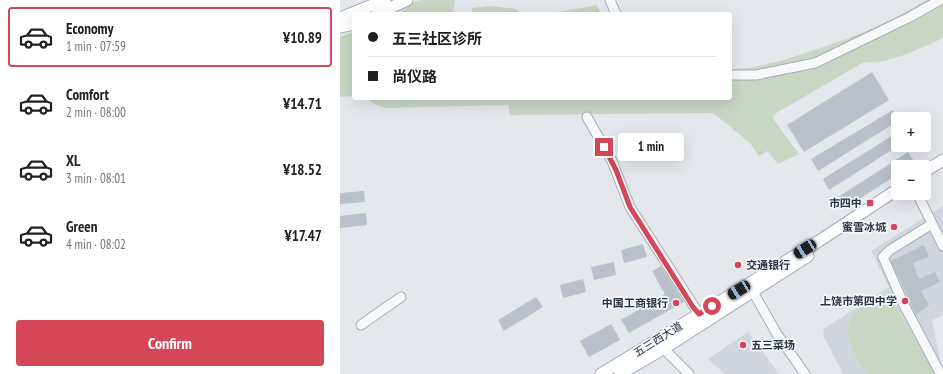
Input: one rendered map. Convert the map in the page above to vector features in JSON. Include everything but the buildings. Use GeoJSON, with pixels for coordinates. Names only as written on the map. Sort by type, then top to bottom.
{"type":"FeatureCollection","features":[{"type":"Feature","properties":{"kind":"main road"},"geometry":{"type":"LineString","coordinates":[[355,12],[385,0]]}},
{"type":"Feature","properties":{"kind":"main road"},"geometry":{"type":"LineString","coordinates":[[381,12],[407,0]]}},
{"type":"Feature","properties":{"kind":"main road"},"geometry":{"type":"LineString","coordinates":[[340,18],[352,13]]}},
{"type":"Feature","properties":{"kind":"main road"},"geometry":{"type":"LineString","coordinates":[[340,27],[352,24]]}},
{"type":"Feature","properties":{"kind":"main road"},"geometry":{"type":"LineString","coordinates":[[931,168],[943,160]]}},
{"type":"Feature","properties":{"kind":"main road"},"geometry":{"type":"LineString","coordinates":[[931,177],[943,169]]}},
{"type":"Feature","properties":{"kind":"main road","name":"五三西大道"},"geometry":{"type":"LineString","coordinates":[[601,374],[891,193]]}},
{"type":"Feature","properties":{"kind":"main road","name":"五三西大道"},"geometry":{"type":"LineString","coordinates":[[620,374],[663,349],[895,200]]}},
{"type":"Feature","properties":{"kind":"street"},"geometry":{"type":"LineString","coordinates":[[610,0],[615,12]]}},
{"type":"Feature","properties":{"kind":"street"},"geometry":{"type":"LineString","coordinates":[[732,76],[756,75],[815,63],[910,17],[940,0]]}},
{"type":"Feature","properties":{"kind":"street"},"geometry":{"type":"LineString","coordinates":[[587,117],[612,161],[630,207],[699,314]]}},
{"type":"Feature","properties":{"kind":"street"},"geometry":{"type":"LineString","coordinates":[[920,200],[943,246]]}},
{"type":"Feature","properties":{"kind":"street"},"geometry":{"type":"LineString","coordinates":[[932,224],[883,256],[904,305],[940,372]]}},
{"type":"Feature","properties":{"kind":"street"},"geometry":{"type":"LineString","coordinates":[[753,292],[777,334],[805,374]]}},
{"type":"Feature","properties":{"kind":"street"},"geometry":{"type":"LineString","coordinates":[[361,325],[401,297]]}},
{"type":"Feature","properties":{"kind":"street"},"geometry":{"type":"LineString","coordinates":[[656,340],[663,349],[689,374]]}},
{"type":"Feature","properties":{"kind":"shaded area","name":"上饶市第四中学"},"geometry":{"type":"Polygon","coordinates":[[[943,206],[943,315],[932,320],[943,374],[843,374],[824,337],[823,329],[889,287],[871,251],[943,206]]]}},
{"type":"Feature","properties":{"kind":"shaded area","name":"五三菜场"},"geometry":{"type":"Polygon","coordinates":[[[748,332],[779,374],[725,374],[708,359],[748,332]]]}},
{"type":"Feature","properties":{"kind":"green space"},"geometry":{"type":"Polygon","coordinates":[[[421,0],[455,0],[453,12],[401,12],[412,3],[421,0]]]}},
{"type":"Feature","properties":{"kind":"green space"},"geometry":{"type":"Polygon","coordinates":[[[926,0],[943,0],[943,38],[904,55],[883,61],[864,62],[773,115],[774,120],[799,154],[778,164],[767,151],[759,156],[750,143],[713,113],[510,115],[508,105],[387,108],[374,104],[369,100],[732,100],[732,69],[749,68],[796,56],[867,31],[926,0]]]}},
{"type":"Feature","properties":{"kind":"green space"},"geometry":{"type":"Polygon","coordinates":[[[597,5],[600,12],[559,12],[597,5]]]}},
{"type":"Feature","properties":{"kind":"green space"},"geometry":{"type":"Polygon","coordinates":[[[491,6],[516,9],[518,12],[472,12],[472,8],[491,6]]]}},
{"type":"Feature","properties":{"kind":"green space"},"geometry":{"type":"Polygon","coordinates":[[[352,33],[352,96],[340,97],[340,37],[352,33]]]}},
{"type":"Feature","properties":{"kind":"green space"},"geometry":{"type":"Polygon","coordinates":[[[890,297],[935,374],[866,374],[856,358],[849,340],[849,323],[862,307],[873,303],[886,304],[884,300],[890,297]]]}},
{"type":"Feature","properties":{"kind":"place","name":"市四中"},"geometry":{"type":"Point","coordinates":[870,203]}},
{"type":"Feature","properties":{"kind":"place","name":"蜜雪冰城"},"geometry":{"type":"Point","coordinates":[894,227]}},
{"type":"Feature","properties":{"kind":"place","name":"交通银行"},"geometry":{"type":"Point","coordinates":[738,265]}},
{"type":"Feature","properties":{"kind":"place","name":"上饶市第四中学"},"geometry":{"type":"Point","coordinates":[905,301]}},
{"type":"Feature","properties":{"kind":"place","name":"中国工商银行"},"geometry":{"type":"Point","coordinates":[676,303]}},
{"type":"Feature","properties":{"kind":"place","name":"五三菜场"},"geometry":{"type":"Point","coordinates":[743,345]}},
{"type":"Feature","properties":{"kind":"route"},"geometry":{"type":"LineString","coordinates":[[604,147],[616,170],[630,207],[693,307],[699,314],[712,306]]}}]}
